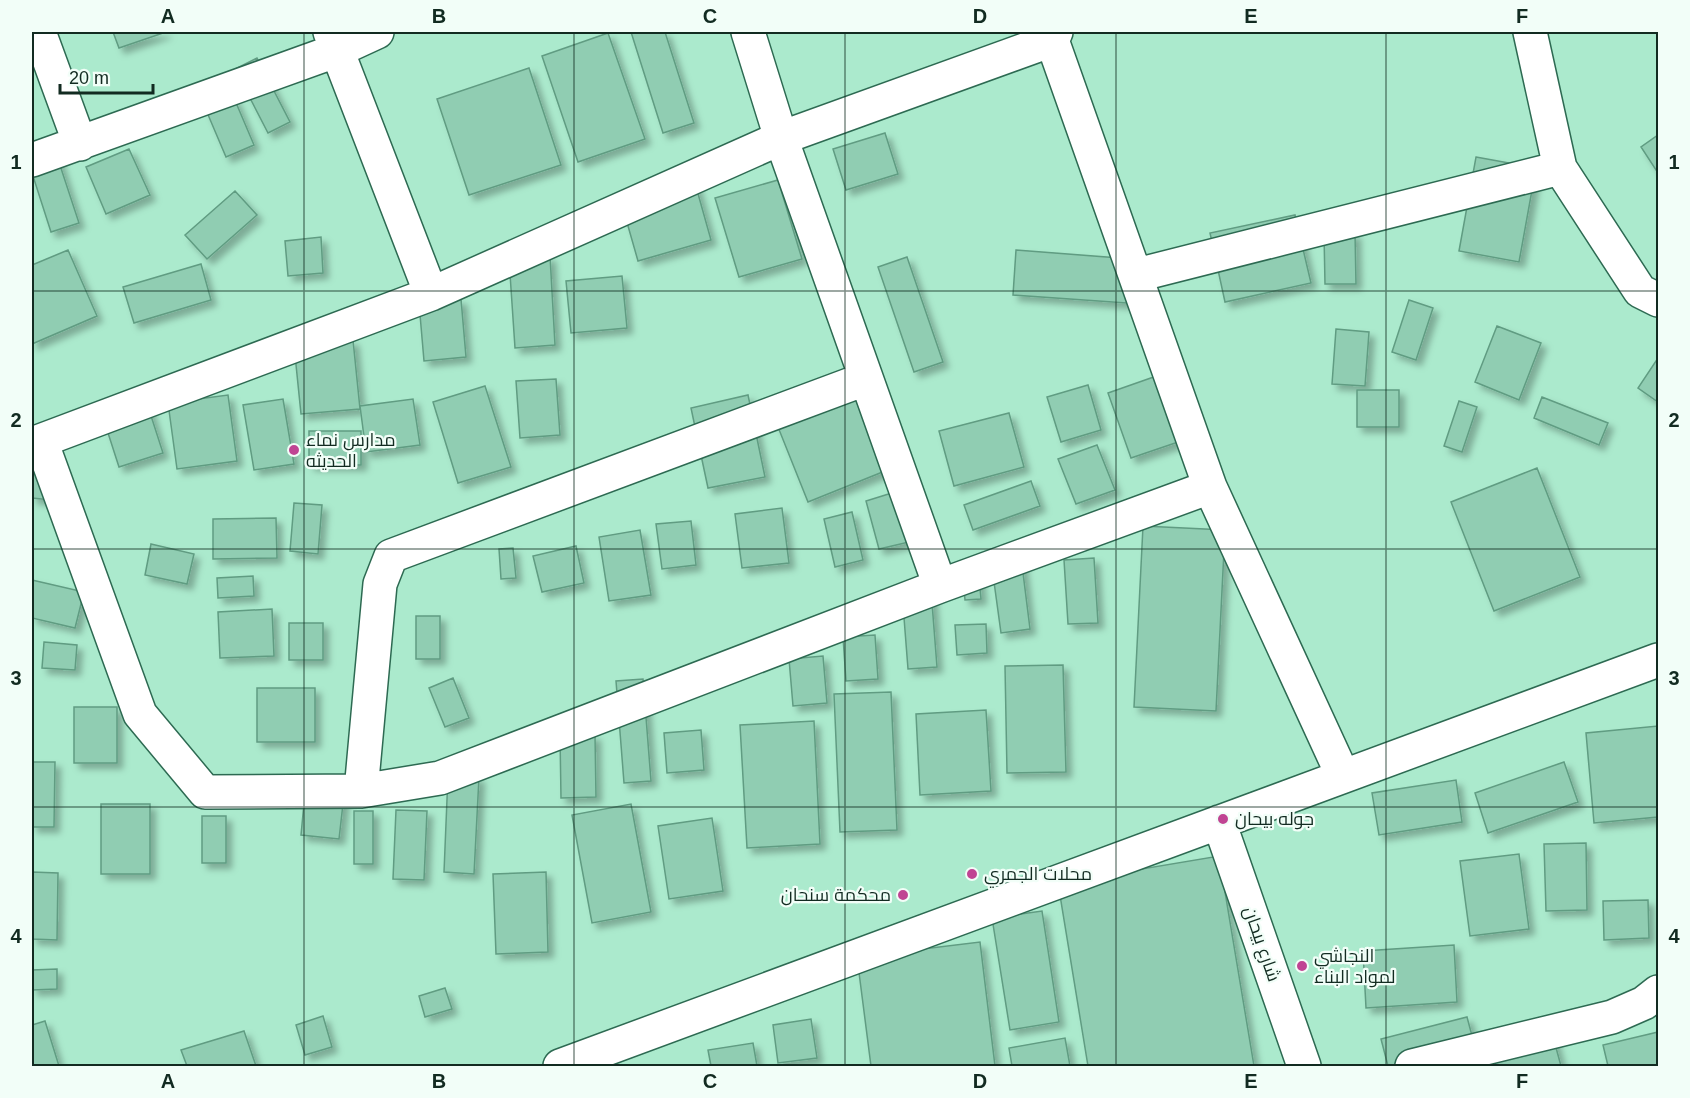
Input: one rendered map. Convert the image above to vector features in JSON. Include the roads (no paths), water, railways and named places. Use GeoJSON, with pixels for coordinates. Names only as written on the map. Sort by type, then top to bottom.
{"type":"FeatureCollection","features":[{"type":"Feature","properties":{"kind":"street"},"geometry":{"type":"LineString","coordinates":[[39,32],[80,144]]}},
{"type":"Feature","properties":{"kind":"street"},"geometry":{"type":"LineString","coordinates":[[32,160],[80,144],[334,41],[377,32]]}},
{"type":"Feature","properties":{"kind":"street"},"geometry":{"type":"LineString","coordinates":[[748,32],[781,138],[940,586]]}},
{"type":"Feature","properties":{"kind":"street"},"geometry":{"type":"LineString","coordinates":[[1530,32],[1560,168],[1640,291],[1659,300]]}},
{"type":"Feature","properties":{"kind":"street"},"geometry":{"type":"LineString","coordinates":[[1210,487],[940,586],[440,778],[361,790],[205,792],[140,714],[36,442],[432,294],[781,138],[1054,36],[1210,487],[1343,776]]}},
{"type":"Feature","properties":{"kind":"street"},"geometry":{"type":"LineString","coordinates":[[334,41],[432,294]]}},
{"type":"Feature","properties":{"kind":"street"},"geometry":{"type":"LineString","coordinates":[[1137,275],[1560,168]]}},
{"type":"Feature","properties":{"kind":"street"},"geometry":{"type":"LineString","coordinates":[[361,790],[380,584],[391,556],[865,379]]}},
{"type":"Feature","properties":{"kind":"street"},"geometry":{"type":"LineString","coordinates":[[560,1066],[1659,660]]}},
{"type":"Feature","properties":{"kind":"street","name":"شارع بيحان"},"geometry":{"type":"LineString","coordinates":[[1219,822],[1304,1066]]}},
{"type":"Feature","properties":{"kind":"street"},"geometry":{"type":"LineString","coordinates":[[1412,1066],[1612,1017],[1644,1003],[1659,992]]}},
{"type":"Feature","properties":{"kind":"place","name":"مدارس نماء الحديثه"},"geometry":{"type":"Point","coordinates":[294,450]}},
{"type":"Feature","properties":{"kind":"place","name":"جوله بيحان"},"geometry":{"type":"Point","coordinates":[1223,819]}},
{"type":"Feature","properties":{"kind":"place","name":"محلات الجمري"},"geometry":{"type":"Point","coordinates":[972,874]}},
{"type":"Feature","properties":{"kind":"place","name":"محكمة سنحان"},"geometry":{"type":"Point","coordinates":[903,895]}},
{"type":"Feature","properties":{"kind":"place","name":"النجاشي لمواد البناء"},"geometry":{"type":"Point","coordinates":[1302,966]}}]}
